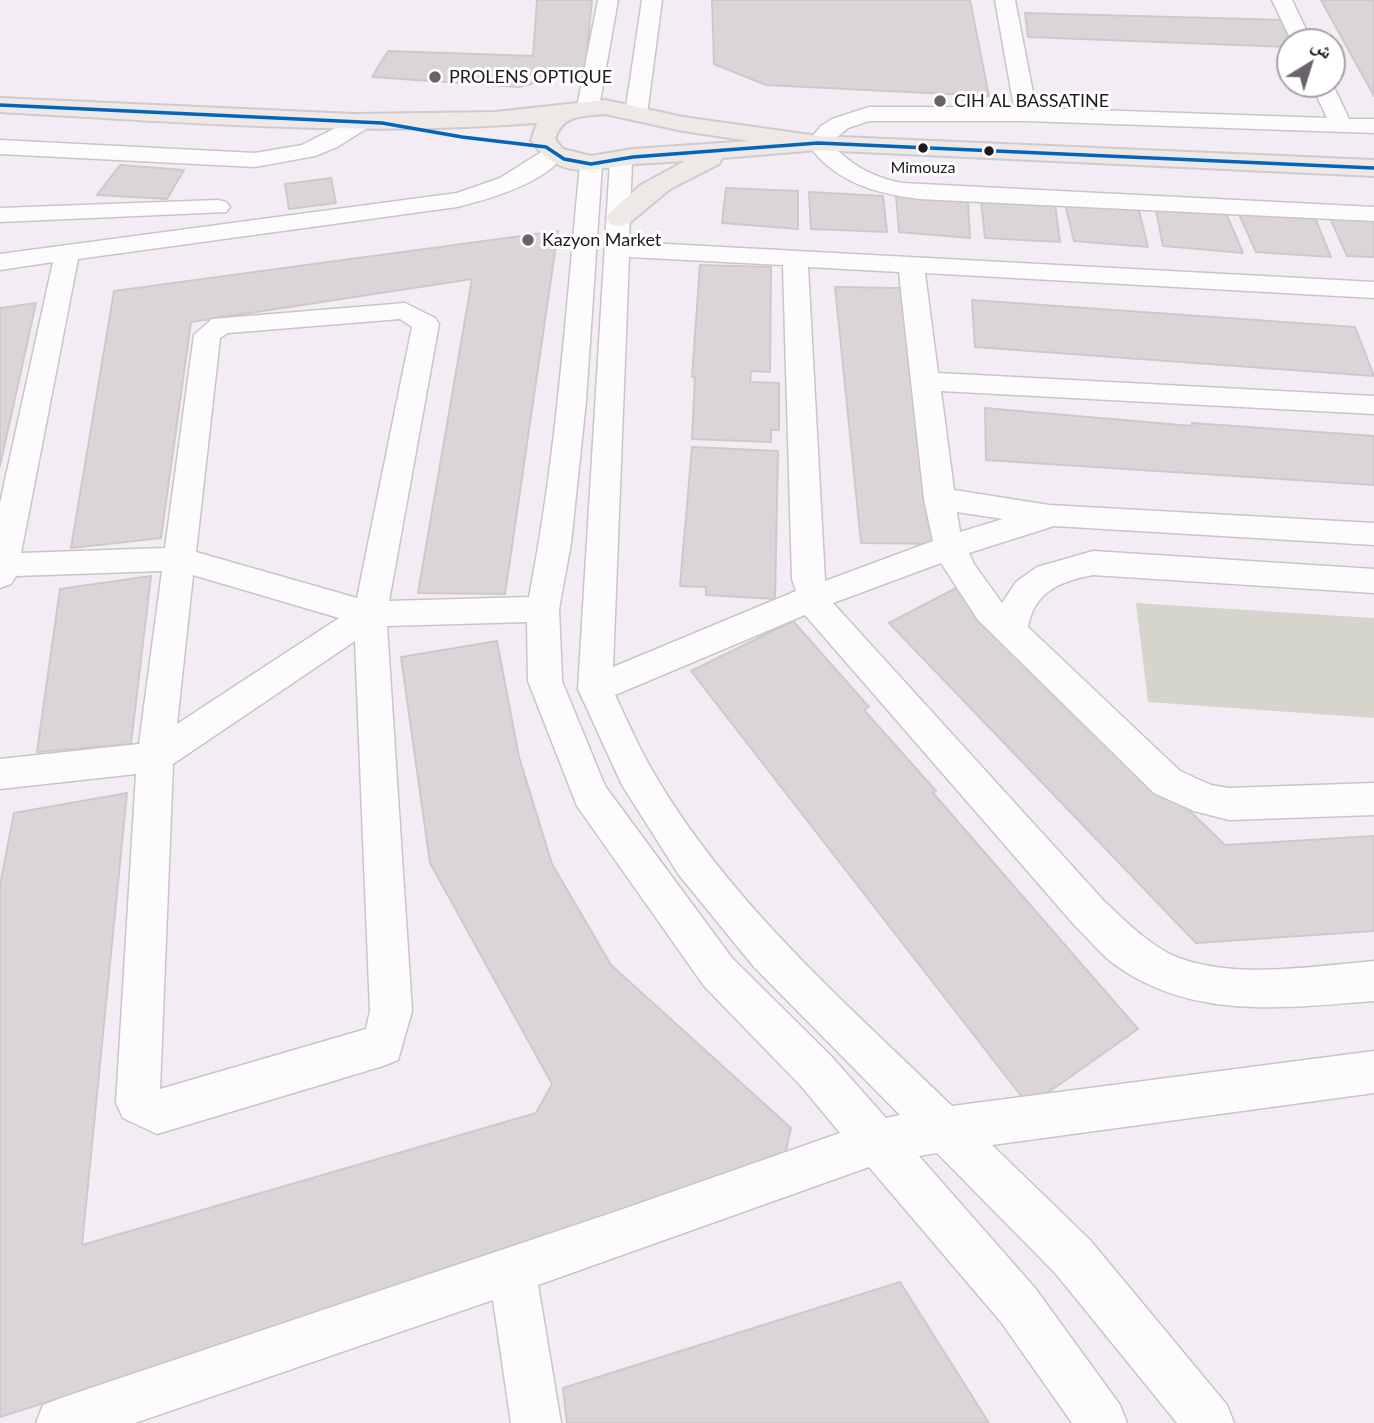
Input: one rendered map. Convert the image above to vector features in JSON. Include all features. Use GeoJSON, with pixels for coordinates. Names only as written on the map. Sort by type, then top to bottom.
{"type":"FeatureCollection","features":[{"type":"Feature","properties":{"kind":"main road"},"geometry":{"type":"LineString","coordinates":[[0,105],[372,122],[474,121],[619,108],[639,115],[727,132],[818,143],[1374,168]]}},
{"type":"Feature","properties":{"kind":"main road"},"geometry":{"type":"LineString","coordinates":[[550,150],[543,132],[547,125],[577,110]]}},
{"type":"Feature","properties":{"kind":"main road"},"geometry":{"type":"LineString","coordinates":[[615,161],[643,151],[654,137],[653,129],[639,115]]}},
{"type":"Feature","properties":{"kind":"main road"},"geometry":{"type":"LineString","coordinates":[[372,122],[550,150],[577,162],[818,143]]}},
{"type":"Feature","properties":{"kind":"main road"},"geometry":{"type":"LineString","coordinates":[[618,234],[637,200],[685,169],[746,149]]}},
{"type":"Feature","properties":{"kind":"street"},"geometry":{"type":"LineString","coordinates":[[577,110],[608,0]]}},
{"type":"Feature","properties":{"kind":"street"},"geometry":{"type":"LineString","coordinates":[[639,115],[652,0]]}},
{"type":"Feature","properties":{"kind":"street"},"geometry":{"type":"LineString","coordinates":[[1005,0],[1026,114]]}},
{"type":"Feature","properties":{"kind":"street"},"geometry":{"type":"LineString","coordinates":[[1282,0],[1295,28]]}},
{"type":"Feature","properties":{"kind":"street"},"geometry":{"type":"LineString","coordinates":[[1328,98],[1341,125]]}},
{"type":"Feature","properties":{"kind":"street"},"geometry":{"type":"LineString","coordinates":[[1374,126],[1026,114],[869,114],[844,119],[828,130],[818,143],[838,167],[860,179],[888,188],[919,192],[1374,214]]}},
{"type":"Feature","properties":{"kind":"street"},"geometry":{"type":"LineString","coordinates":[[0,147],[256,160],[307,151],[372,122]]}},
{"type":"Feature","properties":{"kind":"street"},"geometry":{"type":"LineString","coordinates":[[0,262],[457,200],[490,193],[518,180],[550,150]]}},
{"type":"Feature","properties":{"kind":"street"},"geometry":{"type":"LineString","coordinates":[[615,161],[618,234],[595,690],[635,774],[693,863],[768,954],[1073,1257],[1209,1423]]}},
{"type":"Feature","properties":{"kind":"street"},"geometry":{"type":"LineString","coordinates":[[615,161],[572,401],[555,543],[543,609],[545,681],[590,795],[718,972],[817,1071],[1018,1305],[1102,1423]]}},
{"type":"Feature","properties":{"kind":"street"},"geometry":{"type":"LineString","coordinates":[[0,215],[218,207]]}},
{"type":"Feature","properties":{"kind":"street"},"geometry":{"type":"LineString","coordinates":[[618,234],[795,258],[1374,290]]}},
{"type":"Feature","properties":{"kind":"street"},"geometry":{"type":"LineString","coordinates":[[67,253],[1,568],[178,559],[370,614],[543,609]]}},
{"type":"Feature","properties":{"kind":"street"},"geometry":{"type":"LineString","coordinates":[[795,258],[808,579],[812,598],[831,627],[1090,914],[1125,948],[1167,973],[1214,988],[1261,989],[1374,981]]}},
{"type":"Feature","properties":{"kind":"street"},"geometry":{"type":"LineString","coordinates":[[911,265],[939,499],[950,547],[974,590],[1010,632],[1151,769],[1185,792],[1229,804],[1374,799]]}},
{"type":"Feature","properties":{"kind":"street"},"geometry":{"type":"LineString","coordinates":[[405,311],[426,324],[370,614],[391,1011],[383,1045],[157,1112],[138,1103],[155,757],[178,559],[207,335],[221,325],[405,311]]}},
{"type":"Feature","properties":{"kind":"street"},"geometry":{"type":"LineString","coordinates":[[925,381],[1374,405]]}},
{"type":"Feature","properties":{"kind":"street"},"geometry":{"type":"LineString","coordinates":[[939,499],[1053,515],[1374,534]]}},
{"type":"Feature","properties":{"kind":"street"},"geometry":{"type":"LineString","coordinates":[[595,690],[812,598],[950,547],[1053,515]]}},
{"type":"Feature","properties":{"kind":"street"},"geometry":{"type":"LineString","coordinates":[[1010,632],[1012,614],[1020,598],[1033,584],[1050,573],[1093,563],[1374,581]]}},
{"type":"Feature","properties":{"kind":"street"},"geometry":{"type":"LineString","coordinates":[[0,774],[155,757],[370,614]]}},
{"type":"Feature","properties":{"kind":"street"},"geometry":{"type":"LineString","coordinates":[[61,1423],[512,1270],[877,1142],[945,1129],[1374,1072]]}},
{"type":"Feature","properties":{"kind":"street"},"geometry":{"type":"LineString","coordinates":[[512,1270],[536,1423]]}},
{"type":"Feature","properties":{"kind":"shaded area"},"geometry":{"type":"Polygon","coordinates":[[[1136,603],[1374,618],[1374,718],[1148,702],[1136,603]]]}},
{"type":"Feature","properties":{"kind":"building"},"geometry":{"type":"Polygon","coordinates":[[[537,0],[592,0],[585,70],[519,87],[372,77],[388,51],[533,56],[537,0]]]}},
{"type":"Feature","properties":{"kind":"building"},"geometry":{"type":"Polygon","coordinates":[[[712,0],[970,0],[989,96],[766,85],[714,64],[712,0]]]}},
{"type":"Feature","properties":{"kind":"building"},"geometry":{"type":"Polygon","coordinates":[[[1321,0],[1374,0],[1374,96],[1346,45],[1346,28],[1336,28],[1321,0]]]}},
{"type":"Feature","properties":{"kind":"building"},"geometry":{"type":"Polygon","coordinates":[[[1025,13],[1286,20],[1289,28],[1276,28],[1276,46],[1028,37],[1025,13]]]}},
{"type":"Feature","properties":{"kind":"building"},"geometry":{"type":"Polygon","coordinates":[[[120,165],[184,170],[167,199],[97,195],[120,165]]]}},
{"type":"Feature","properties":{"kind":"building"},"geometry":{"type":"Polygon","coordinates":[[[331,178],[336,203],[289,209],[285,184],[331,178]]]}},
{"type":"Feature","properties":{"kind":"building"},"geometry":{"type":"Polygon","coordinates":[[[726,188],[798,191],[798,229],[722,223],[726,188]]]}},
{"type":"Feature","properties":{"kind":"building"},"geometry":{"type":"Polygon","coordinates":[[[809,192],[883,196],[887,232],[811,229],[809,192]]]}},
{"type":"Feature","properties":{"kind":"building"},"geometry":{"type":"Polygon","coordinates":[[[896,196],[968,201],[970,238],[899,232],[896,196]]]}},
{"type":"Feature","properties":{"kind":"building"},"geometry":{"type":"Polygon","coordinates":[[[981,200],[1055,205],[1060,242],[985,238],[981,200]]]}},
{"type":"Feature","properties":{"kind":"building"},"geometry":{"type":"Polygon","coordinates":[[[1065,204],[1138,207],[1148,247],[1074,241],[1065,204]]]}},
{"type":"Feature","properties":{"kind":"building"},"geometry":{"type":"Polygon","coordinates":[[[1156,210],[1226,213],[1243,253],[1163,246],[1156,210]]]}},
{"type":"Feature","properties":{"kind":"building"},"geometry":{"type":"Polygon","coordinates":[[[1238,212],[1315,218],[1331,257],[1256,252],[1238,212]]]}},
{"type":"Feature","properties":{"kind":"building"},"geometry":{"type":"Polygon","coordinates":[[[1330,218],[1374,221],[1374,257],[1347,256],[1330,218]]]}},
{"type":"Feature","properties":{"kind":"building"},"geometry":{"type":"Polygon","coordinates":[[[558,231],[505,594],[418,593],[472,279],[191,322],[161,538],[71,548],[114,291],[558,231]]]}},
{"type":"Feature","properties":{"kind":"building"},"geometry":{"type":"Polygon","coordinates":[[[700,265],[771,267],[770,372],[751,371],[750,382],[779,383],[779,430],[771,430],[771,442],[692,439],[695,377],[692,377],[700,265]]]}},
{"type":"Feature","properties":{"kind":"building"},"geometry":{"type":"Polygon","coordinates":[[[835,287],[901,288],[943,544],[861,543],[835,287]]]}},
{"type":"Feature","properties":{"kind":"building"},"geometry":{"type":"Polygon","coordinates":[[[972,300],[1355,327],[1374,376],[975,347],[972,300]]]}},
{"type":"Feature","properties":{"kind":"building"},"geometry":{"type":"Polygon","coordinates":[[[36,303],[0,466],[0,308],[36,303]]]}},
{"type":"Feature","properties":{"kind":"building"},"geometry":{"type":"Polygon","coordinates":[[[985,408],[1192,426],[1192,423],[1374,436],[1374,485],[986,460],[985,408]]]}},
{"type":"Feature","properties":{"kind":"building"},"geometry":{"type":"Polygon","coordinates":[[[692,447],[778,451],[775,599],[706,595],[706,587],[680,586],[692,447]]]}},
{"type":"Feature","properties":{"kind":"building"},"geometry":{"type":"Polygon","coordinates":[[[151,576],[131,744],[37,752],[60,589],[151,576]]]}},
{"type":"Feature","properties":{"kind":"building"},"geometry":{"type":"Polygon","coordinates":[[[958,587],[1225,845],[1374,836],[1374,931],[1196,943],[889,623],[958,587]]]}},
{"type":"Feature","properties":{"kind":"building"},"geometry":{"type":"Polygon","coordinates":[[[793,621],[869,707],[864,710],[936,791],[933,793],[1138,1029],[1029,1106],[691,671],[793,621]]]}},
{"type":"Feature","properties":{"kind":"building"},"geometry":{"type":"Polygon","coordinates":[[[497,641],[519,757],[552,864],[611,965],[791,1128],[782,1168],[0,1417],[0,885],[14,813],[127,793],[82,1245],[536,1113],[552,1084],[430,863],[401,657],[497,641]]]}},
{"type":"Feature","properties":{"kind":"building"},"geometry":{"type":"Polygon","coordinates":[[[900,1282],[989,1423],[567,1423],[563,1388],[900,1282]]]}},
{"type":"Feature","properties":{"kind":"transit line"},"geometry":{"type":"LineString","coordinates":[[0,105],[382,123],[462,137],[546,147],[564,159],[591,164],[633,157],[818,143],[1374,168]]}},
{"type":"Feature","properties":{"kind":"place","name":"PROLENS OPTIQUE"},"geometry":{"type":"Point","coordinates":[435,77]}},
{"type":"Feature","properties":{"kind":"place","name":"CIH AL BASSATINE"},"geometry":{"type":"Point","coordinates":[940,101]}},
{"type":"Feature","properties":{"kind":"place","name":"Mimouza"},"geometry":{"type":"Point","coordinates":[923,148]}},
{"type":"Feature","properties":{"kind":"place","name":"Kazyon Market"},"geometry":{"type":"Point","coordinates":[528,240]}}]}
